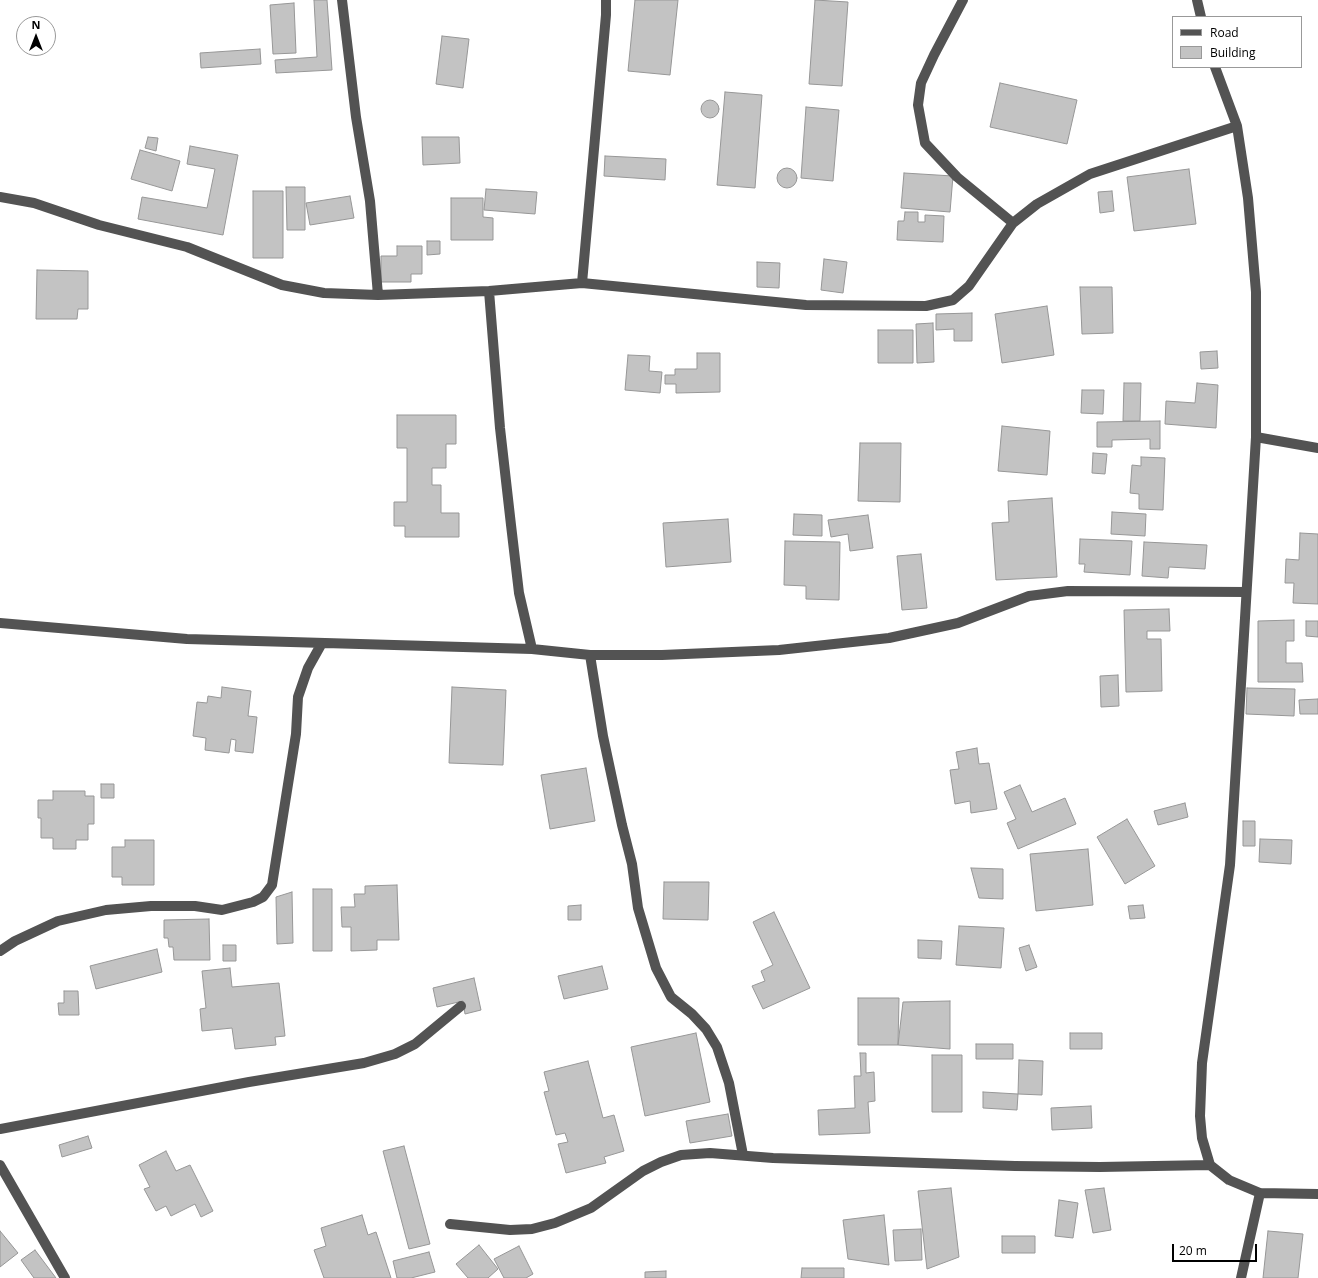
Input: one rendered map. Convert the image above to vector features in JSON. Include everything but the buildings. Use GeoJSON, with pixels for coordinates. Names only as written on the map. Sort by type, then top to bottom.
{"type":"FeatureCollection","features":[{"type":"Feature","properties":{"kind":"street"},"geometry":{"type":"LineString","coordinates":[[342,0],[356,117],[370,201],[378,296]]}},
{"type":"Feature","properties":{"kind":"street"},"geometry":{"type":"LineString","coordinates":[[582,283],[606,15],[606,0]]}},
{"type":"Feature","properties":{"kind":"street"},"geometry":{"type":"LineString","coordinates":[[963,0],[921,83],[918,104],[925,143],[957,177],[1013,223]]}},
{"type":"Feature","properties":{"kind":"street"},"geometry":{"type":"LineString","coordinates":[[1197,0],[1201,16]]}},
{"type":"Feature","properties":{"kind":"street"},"geometry":{"type":"LineString","coordinates":[[1215,68],[1237,126],[1248,198],[1256,292],[1256,438],[1230,864],[1202,1063],[1200,1116],[1202,1138],[1210,1165],[1229,1180],[1260,1193],[1318,1194]]}},
{"type":"Feature","properties":{"kind":"street"},"geometry":{"type":"LineString","coordinates":[[0,197],[34,203],[99,225],[187,247],[282,285],[324,293],[378,296],[489,291],[582,283],[806,305],[926,306],[953,300],[969,286],[1013,223],[1037,204],[1090,174],[1146,154],[1237,126]]}},
{"type":"Feature","properties":{"kind":"street"},"geometry":{"type":"LineString","coordinates":[[489,291],[500,428],[519,593],[532,649]]}},
{"type":"Feature","properties":{"kind":"street"},"geometry":{"type":"LineString","coordinates":[[1256,438],[1318,448]]}},
{"type":"Feature","properties":{"kind":"street"},"geometry":{"type":"LineString","coordinates":[[0,623],[187,639],[532,649],[590,655],[662,655],[779,650],[889,638],[958,623],[1029,596],[1068,591],[1246,592]]}},
{"type":"Feature","properties":{"kind":"street"},"geometry":{"type":"LineString","coordinates":[[0,951],[15,941],[58,921],[106,910],[151,906],[195,906],[222,910],[254,902],[263,897],[272,885],[296,734],[298,697],[308,668],[322,643]]}},
{"type":"Feature","properties":{"kind":"street"},"geometry":{"type":"LineString","coordinates":[[590,655],[603,736],[632,864],[638,908],[656,968],[671,997],[692,1014],[706,1029],[717,1048],[729,1083],[742,1155]]}},
{"type":"Feature","properties":{"kind":"street"},"geometry":{"type":"LineString","coordinates":[[0,1129],[364,1062],[395,1054],[415,1044],[461,1006]]}},
{"type":"Feature","properties":{"kind":"street"},"geometry":{"type":"LineString","coordinates":[[450,1224],[510,1230],[532,1229],[555,1223],[591,1208],[643,1171],[661,1162],[681,1155],[710,1153],[773,1158],[1015,1166],[1100,1167],[1210,1165]]}},
{"type":"Feature","properties":{"kind":"street"},"geometry":{"type":"LineString","coordinates":[[0,1165],[65,1278]]}},
{"type":"Feature","properties":{"kind":"street"},"geometry":{"type":"LineString","coordinates":[[1241,1278],[1260,1193]]}}]}
